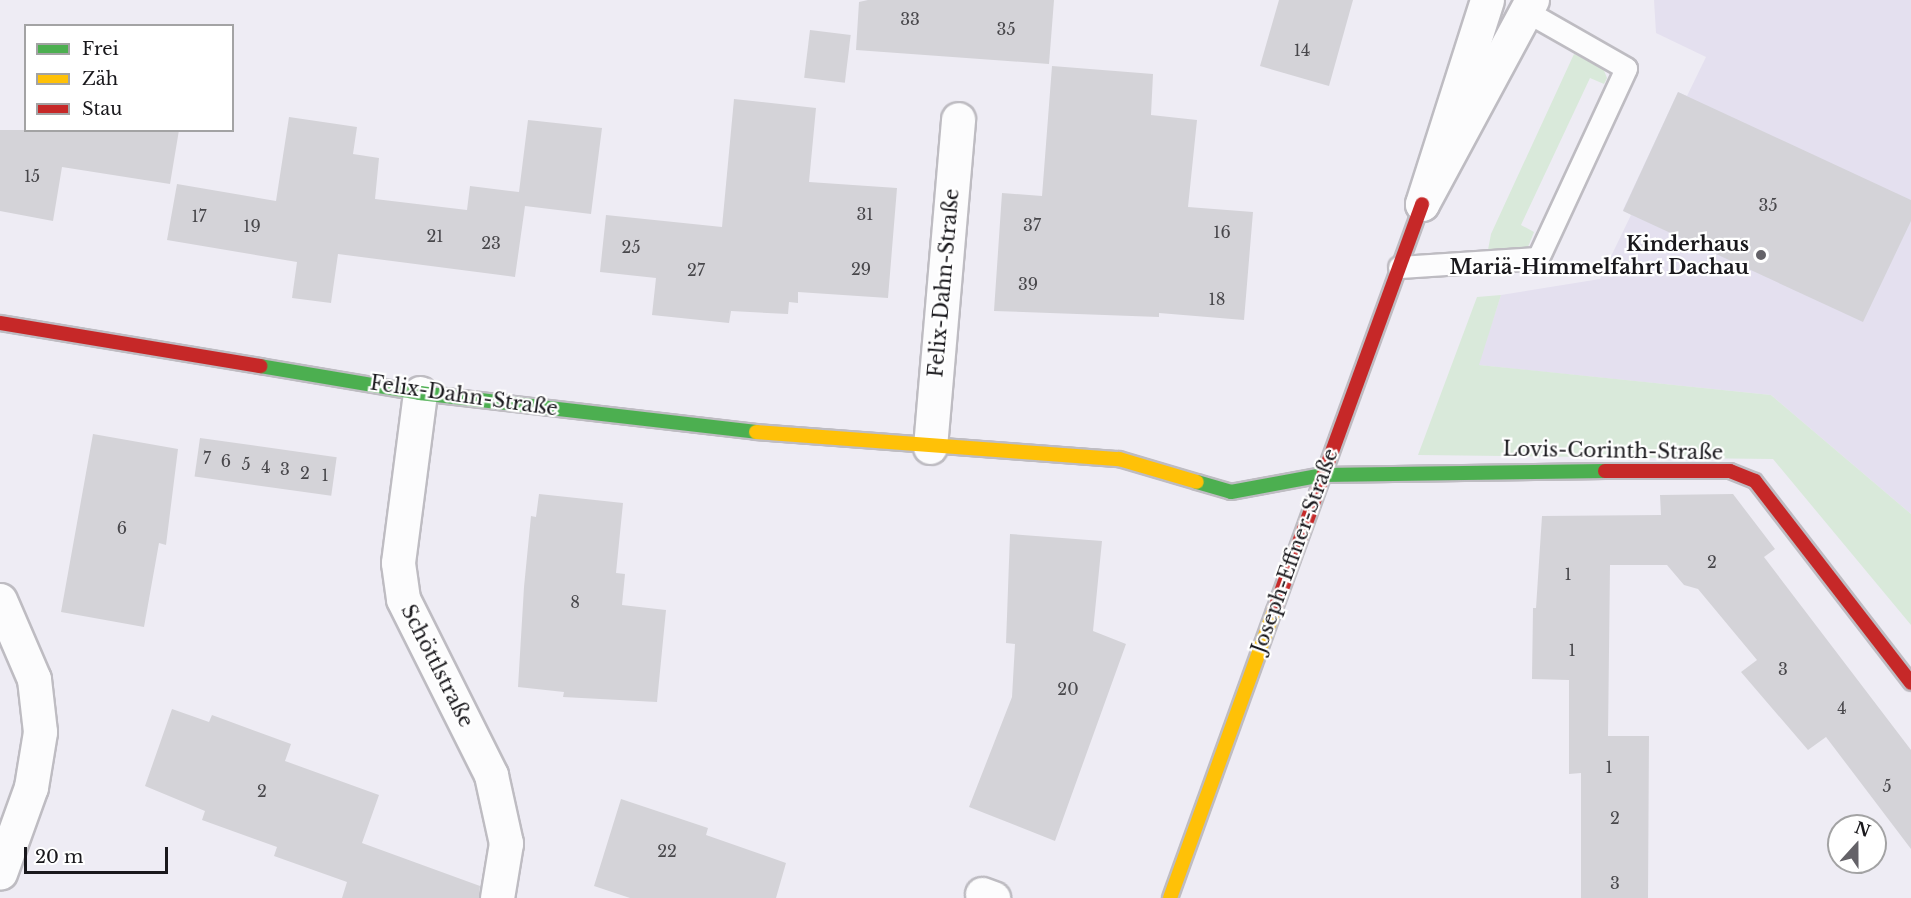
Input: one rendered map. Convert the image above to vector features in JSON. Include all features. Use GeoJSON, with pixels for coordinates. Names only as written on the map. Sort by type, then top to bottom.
{"type":"FeatureCollection","features":[{"type":"Feature","properties":{"kind":"street","name":"Joseph-Effner-Straße"},"geometry":{"type":"LineString","coordinates":[[1170,898],[1422,204],[1487,0]]}},
{"type":"Feature","properties":{"kind":"street","name":"Joseph-Effner-Straße"},"geometry":{"type":"LineString","coordinates":[[1422,204],[1529,6]]}},
{"type":"Feature","properties":{"kind":"street","name":"Felix-Dahn-Straße"},"geometry":{"type":"LineString","coordinates":[[930,447],[958,119]]}},
{"type":"Feature","properties":{"kind":"street","name":"Felix-Dahn-Straße"},"geometry":{"type":"LineString","coordinates":[[0,323],[420,393],[805,438],[1119,459],[1231,492],[1323,475]]}},
{"type":"Feature","properties":{"kind":"street","name":"Schöttlstraße"},"geometry":{"type":"LineString","coordinates":[[420,393],[398,563],[403,599],[491,775],[506,843],[498,898]]}},
{"type":"Feature","properties":{"kind":"street","name":"Lovis-Corinth-Straße"},"geometry":{"type":"LineString","coordinates":[[1323,475],[1479,469],[1730,471],[1755,482],[1911,683]]}},
{"type":"Feature","properties":{"kind":"street"},"geometry":{"type":"LineString","coordinates":[[0,600],[34,679],[40,732],[31,787],[0,873]]}},
{"type":"Feature","properties":{"kind":"lane"},"geometry":{"type":"LineString","coordinates":[[1399,267],[1538,258],[1626,68],[1529,6]]}},
{"type":"Feature","properties":{"kind":"shaded area","name":"Kinderhaus Mariä-Himmelfahrt Dachau"},"geometry":{"type":"Polygon","coordinates":[[[1654,0],[1911,0],[1911,514],[1771,395],[1478,365],[1501,295],[1600,279],[1631,215],[1623,210],[1678,92],[1687,96],[1706,57],[1656,33],[1654,0]]]}},
{"type":"Feature","properties":{"kind":"green space"},"geometry":{"type":"Polygon","coordinates":[[[1574,54],[1603,68],[1607,78],[1604,84],[1590,78],[1521,225],[1534,232],[1528,247],[1523,252],[1487,255],[1491,234],[1574,54]]]}},
{"type":"Feature","properties":{"kind":"green space"},"geometry":{"type":"Polygon","coordinates":[[[1501,295],[1479,365],[1771,395],[1911,514],[1911,625],[1773,459],[1418,455],[1477,297],[1501,295]]]}},
{"type":"Feature","properties":{"kind":"building"},"geometry":{"type":"Polygon","coordinates":[[[868,0],[1054,0],[1049,64],[856,50],[859,2],[868,0]]]}},
{"type":"Feature","properties":{"kind":"building"},"geometry":{"type":"Polygon","coordinates":[[[1279,0],[1353,0],[1329,86],[1260,66],[1279,0]]]}},
{"type":"Feature","properties":{"kind":"building"},"geometry":{"type":"Polygon","coordinates":[[[810,30],[851,35],[845,83],[804,78],[810,30]]]}},
{"type":"Feature","properties":{"kind":"building"},"geometry":{"type":"Polygon","coordinates":[[[1052,66],[1153,74],[1151,115],[1197,120],[1188,207],[1253,212],[1244,320],[1159,313],[1159,317],[994,311],[1002,193],[1042,196],[1052,66]]]}},
{"type":"Feature","properties":{"kind":"building"},"geometry":{"type":"Polygon","coordinates":[[[1678,92],[1911,200],[1911,221],[1863,322],[1623,211],[1678,92]]]}},
{"type":"Feature","properties":{"kind":"building"},"geometry":{"type":"Polygon","coordinates":[[[734,99],[816,108],[809,182],[897,188],[888,298],[798,292],[798,303],[789,302],[788,314],[731,311],[729,323],[652,315],[656,278],[600,272],[606,215],[722,227],[734,99]]]}},
{"type":"Feature","properties":{"kind":"building"},"geometry":{"type":"Polygon","coordinates":[[[289,117],[357,127],[353,154],[379,158],[375,199],[467,210],[470,186],[519,192],[528,120],[602,128],[591,214],[525,206],[515,277],[338,254],[331,303],[292,298],[297,262],[167,240],[177,184],[276,201],[289,117]]]}},
{"type":"Feature","properties":{"kind":"building"},"geometry":{"type":"Polygon","coordinates":[[[0,130],[179,132],[170,184],[62,167],[53,221],[0,211],[0,130]]]}},
{"type":"Feature","properties":{"kind":"building"},"geometry":{"type":"Polygon","coordinates":[[[93,434],[178,449],[166,545],[159,543],[144,627],[61,612],[93,434]]]}},
{"type":"Feature","properties":{"kind":"building"},"geometry":{"type":"Polygon","coordinates":[[[200,438],[337,457],[331,496],[195,477],[200,438]]]}},
{"type":"Feature","properties":{"kind":"building"},"geometry":{"type":"Polygon","coordinates":[[[539,494],[623,503],[616,573],[625,574],[622,605],[666,610],[657,702],[563,697],[564,692],[518,687],[531,516],[536,517],[539,494]]]}},
{"type":"Feature","properties":{"kind":"building"},"geometry":{"type":"Polygon","coordinates":[[[1733,494],[1775,549],[1764,557],[1911,750],[1911,849],[1887,817],[1887,814],[1884,814],[1826,737],[1808,750],[1741,672],[1757,660],[1698,589],[1684,585],[1667,565],[1610,565],[1608,736],[1649,736],[1648,898],[1581,898],[1581,773],[1569,774],[1569,680],[1532,679],[1533,608],[1536,608],[1542,516],[1661,515],[1660,495],[1733,494]]]}},
{"type":"Feature","properties":{"kind":"building"},"geometry":{"type":"Polygon","coordinates":[[[1010,534],[1102,541],[1093,631],[1126,644],[1055,841],[969,807],[1012,697],[1015,644],[1006,643],[1010,534]]]}},
{"type":"Feature","properties":{"kind":"building"},"geometry":{"type":"Polygon","coordinates":[[[172,709],[209,722],[212,715],[291,744],[285,761],[379,795],[362,843],[480,886],[479,898],[342,898],[347,882],[274,856],[277,847],[202,820],[205,811],[145,786],[172,709]]]}},
{"type":"Feature","properties":{"kind":"building"},"geometry":{"type":"Polygon","coordinates":[[[621,799],[708,828],[706,835],[786,863],[776,898],[630,898],[594,886],[621,799]]]}},
{"type":"Feature","properties":{"kind":"traffic: fast"},"geometry":{"type":"LineString","coordinates":[[260,366],[420,393],[756,432]]}},
{"type":"Feature","properties":{"kind":"traffic: fast"},"geometry":{"type":"LineString","coordinates":[[1197,482],[1231,492],[1323,475],[1605,471]]}},
{"type":"Feature","properties":{"kind":"traffic: slow"},"geometry":{"type":"LineString","coordinates":[[756,432],[1119,459],[1197,482]]}},
{"type":"Feature","properties":{"kind":"traffic: slow"},"geometry":{"type":"LineString","coordinates":[[1170,898],[1274,611]]}},
{"type":"Feature","properties":{"kind":"traffic: jam"},"geometry":{"type":"LineString","coordinates":[[1274,611],[1422,204]]}},
{"type":"Feature","properties":{"kind":"traffic: jam"},"geometry":{"type":"LineString","coordinates":[[0,323],[260,366]]}},
{"type":"Feature","properties":{"kind":"traffic: jam"},"geometry":{"type":"LineString","coordinates":[[1605,471],[1730,471],[1755,481],[1911,683]]}},
{"type":"Feature","properties":{"kind":"place","name":"Kinderhaus Mariä-Himmelfahrt Dachau"},"geometry":{"type":"Point","coordinates":[1761,255]}}]}
